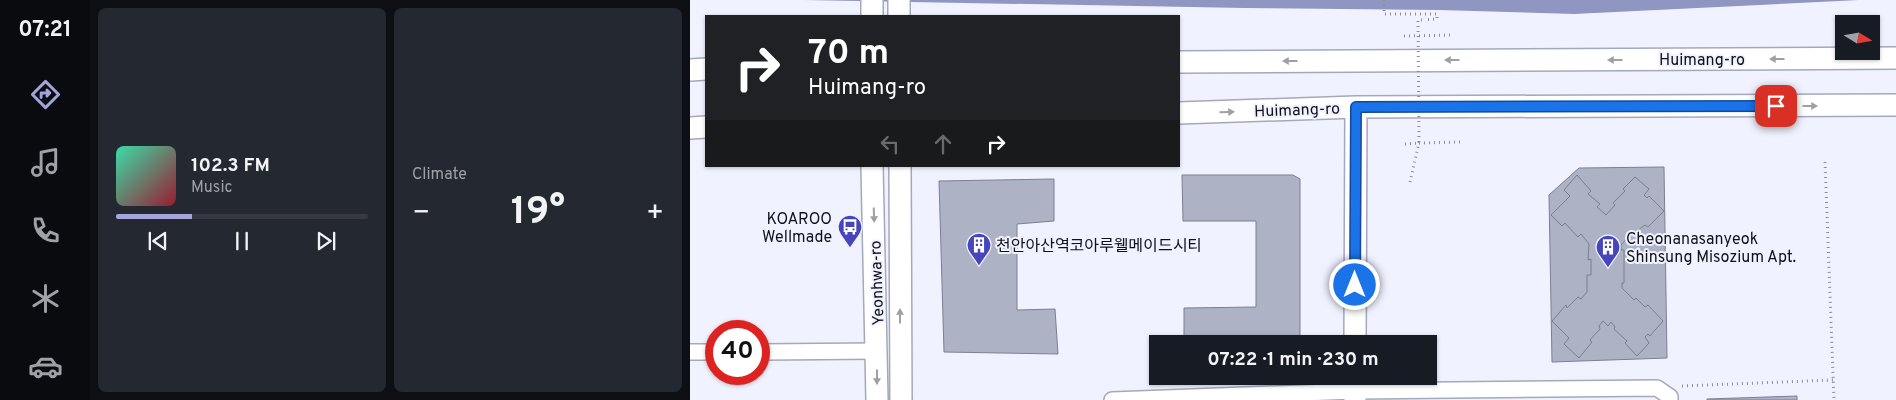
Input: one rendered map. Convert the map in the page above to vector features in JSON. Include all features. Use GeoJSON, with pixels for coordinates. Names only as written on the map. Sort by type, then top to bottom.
{"type":"FeatureCollection","features":[{"type":"Feature","properties":{"kind":"main road"},"geometry":{"type":"LineString","coordinates":[[872,0],[872,15]]}},
{"type":"Feature","properties":{"kind":"main road"},"geometry":{"type":"LineString","coordinates":[[899,0],[899,15]]}},
{"type":"Feature","properties":{"kind":"main road","name":"Huimang-ro"},"geometry":{"type":"LineString","coordinates":[[1180,62],[1896,58]]}},
{"type":"Feature","properties":{"kind":"main road"},"geometry":{"type":"LineString","coordinates":[[690,70],[705,69]]}},
{"type":"Feature","properties":{"kind":"main road","name":"Huimang-ro"},"geometry":{"type":"LineString","coordinates":[[1180,113],[1356,107],[1896,105]]}},
{"type":"Feature","properties":{"kind":"main road"},"geometry":{"type":"LineString","coordinates":[[1355,335],[1356,107]]}},
{"type":"Feature","properties":{"kind":"main road"},"geometry":{"type":"LineString","coordinates":[[690,128],[705,127]]}},
{"type":"Feature","properties":{"kind":"main road","name":"Yeonhwa-ro"},"geometry":{"type":"LineString","coordinates":[[872,167],[878,351],[877,400]]}},
{"type":"Feature","properties":{"kind":"main road","name":"Yeonhwa-ro"},"geometry":{"type":"LineString","coordinates":[[900,167],[901,400]]}},
{"type":"Feature","properties":{"kind":"street"},"geometry":{"type":"LineString","coordinates":[[770,352],[878,351]]}},
{"type":"Feature","properties":{"kind":"street"},"geometry":{"type":"LineString","coordinates":[[690,352],[705,352]]}},
{"type":"Feature","properties":{"kind":"street"},"geometry":{"type":"LineString","coordinates":[[1112,400],[1355,389],[1657,388],[1670,397],[1670,400]]}},
{"type":"Feature","properties":{"kind":"path"},"geometry":{"type":"LineString","coordinates":[[1384,0],[1384,14],[1438,14],[1437,19],[1418,20],[1419,144],[1410,182]]}},
{"type":"Feature","properties":{"kind":"path"},"geometry":{"type":"LineString","coordinates":[[1404,36],[1454,35]]}},
{"type":"Feature","properties":{"kind":"path"},"geometry":{"type":"LineString","coordinates":[[1405,144],[1460,142]]}},
{"type":"Feature","properties":{"kind":"path"},"geometry":{"type":"LineString","coordinates":[[1825,162],[1834,400]]}},
{"type":"Feature","properties":{"kind":"path"},"geometry":{"type":"LineString","coordinates":[[1682,386],[1833,380]]}},
{"type":"Feature","properties":{"kind":"water"},"geometry":{"type":"Polygon","coordinates":[[[804,0],[1859,0],[1574,14],[1439,10],[804,0]]]}},
{"type":"Feature","properties":{"kind":"building"},"geometry":{"type":"Polygon","coordinates":[[[1664,167],[1667,358],[1552,362],[1549,195],[1579,168],[1664,167]]]}},
{"type":"Feature","properties":{"kind":"building"},"geometry":{"type":"Polygon","coordinates":[[[1182,175],[1293,175],[1300,179],[1300,335],[1184,335],[1184,308],[1256,307],[1256,221],[1183,221],[1182,175]]]}},
{"type":"Feature","properties":{"kind":"building","name":"Cheonanasanyeok Shinsung Misozium Apt."},"geometry":{"type":"Polygon","coordinates":[[[1577,175],[1591,191],[1588,194],[1600,204],[1597,207],[1606,215],[1615,205],[1613,203],[1625,191],[1623,189],[1635,177],[1649,189],[1644,195],[1647,198],[1649,196],[1664,211],[1648,227],[1645,225],[1632,233],[1621,245],[1621,250],[1624,250],[1624,283],[1622,283],[1622,288],[1634,300],[1636,298],[1645,307],[1648,305],[1663,321],[1650,336],[1648,334],[1645,337],[1649,343],[1637,356],[1625,343],[1627,341],[1614,329],[1615,327],[1611,322],[1608,326],[1603,321],[1599,326],[1600,329],[1590,340],[1592,342],[1579,358],[1564,344],[1569,338],[1552,321],[1566,305],[1567,308],[1578,297],[1581,299],[1587,292],[1587,275],[1591,275],[1591,259],[1588,260],[1589,244],[1581,234],[1578,237],[1565,223],[1562,226],[1551,215],[1570,196],[1564,190],[1577,175]]]}},
{"type":"Feature","properties":{"kind":"building","name":"천안아산역코아루웰메이드시티"},"geometry":{"type":"Polygon","coordinates":[[[1054,179],[1054,221],[1017,224],[1017,310],[1055,309],[1058,354],[944,352],[939,181],[1054,179]]]}},
{"type":"Feature","properties":{"kind":"building"},"geometry":{"type":"Polygon","coordinates":[[[1797,396],[1797,400],[1707,400],[1707,399],[1797,396]]]}},
{"type":"Feature","properties":{"kind":"place","name":"KOAROO Wellmade"},"geometry":{"type":"Point","coordinates":[850,248]}},
{"type":"Feature","properties":{"kind":"place","name":"천안아산역코아루웰메이드시티"},"geometry":{"type":"Point","coordinates":[979,266]}},
{"type":"Feature","properties":{"kind":"place","name":"Cheonanasanyeok Shinsung Misozium Apt."},"geometry":{"type":"Point","coordinates":[1608,268]}},
{"type":"Feature","properties":{"kind":"route"},"geometry":{"type":"LineString","coordinates":[[1355,285],[1356,107],[1776,106]]}}]}
